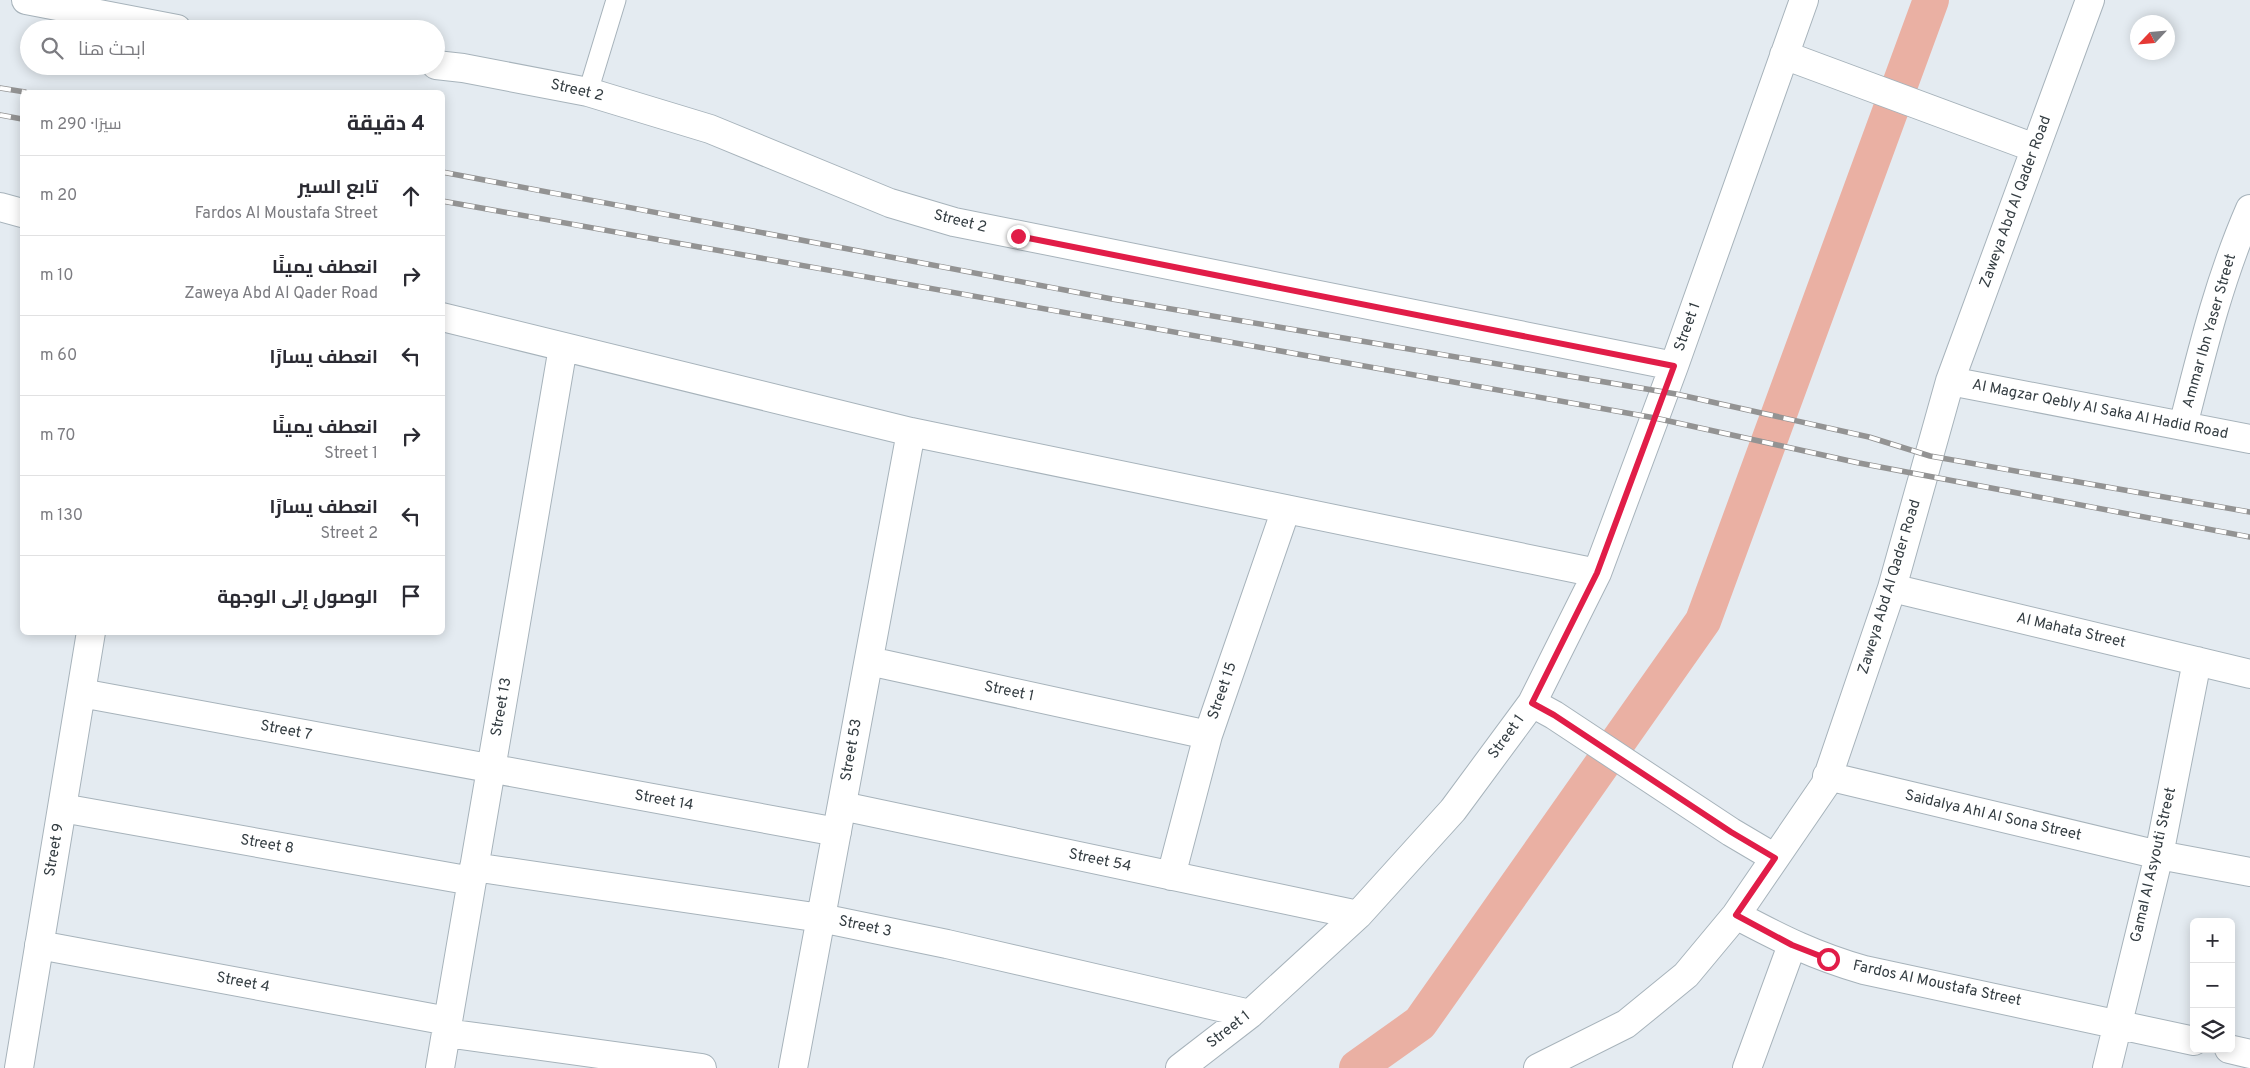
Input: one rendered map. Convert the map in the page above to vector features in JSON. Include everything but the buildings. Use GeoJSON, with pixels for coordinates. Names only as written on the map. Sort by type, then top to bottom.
{"type":"FeatureCollection","features":[{"type":"Feature","properties":{"kind":"street"},"geometry":{"type":"LineString","coordinates":[[26,0],[130,20]]}},
{"type":"Feature","properties":{"kind":"street","name":"Street 1"},"geometry":{"type":"LineString","coordinates":[[1180,1068],[1250,1014],[1358,915],[1543,709],[1597,573],[1674,366],[1804,0]]}},
{"type":"Feature","properties":{"kind":"street","name":"Zaweya Abd Al Qader Road"},"geometry":{"type":"LineString","coordinates":[[1546,1063],[1626,1024],[1686,975],[1736,915],[1825,785],[1892,588],[1950,380],[2090,0]]}},
{"type":"Feature","properties":{"kind":"street"},"geometry":{"type":"LineString","coordinates":[[1784,54],[2035,148]]}},
{"type":"Feature","properties":{"kind":"street","name":"Street 2"},"geometry":{"type":"LineString","coordinates":[[445,66],[588,92],[710,128],[890,202],[954,222],[1674,366]]}},
{"type":"Feature","properties":{"kind":"street"},"geometry":{"type":"LineString","coordinates":[[0,207],[20,212]]}},
{"type":"Feature","properties":{"kind":"street","name":"Ammar Ibn Yaser Street"},"geometry":{"type":"LineString","coordinates":[[2183,426],[2216,298],[2232,250],[2250,209]]}},
{"type":"Feature","properties":{"kind":"street"},"geometry":{"type":"LineString","coordinates":[[445,317],[911,432],[1597,573]]}},
{"type":"Feature","properties":{"kind":"street","name":"Street 13"},"geometry":{"type":"LineString","coordinates":[[440,1068],[564,346]]}},
{"type":"Feature","properties":{"kind":"street","name":"Al Magzar Qebly Al Saka Al Hadid Road"},"geometry":{"type":"LineString","coordinates":[[1950,380],[2250,439]]}},
{"type":"Feature","properties":{"kind":"street","name":"Street 53"},"geometry":{"type":"LineString","coordinates":[[793,1068],[911,432]]}},
{"type":"Feature","properties":{"kind":"street","name":"Street 15"},"geometry":{"type":"LineString","coordinates":[[1170,876],[1208,735],[1286,509]]}},
{"type":"Feature","properties":{"kind":"street","name":"Al Mahata Street"},"geometry":{"type":"LineString","coordinates":[[1892,588],[2250,674]]}},
{"type":"Feature","properties":{"kind":"street","name":"Street 9"},"geometry":{"type":"LineString","coordinates":[[19,1068],[91,635]]}},
{"type":"Feature","properties":{"kind":"street","name":"Street 1"},"geometry":{"type":"LineString","coordinates":[[868,661],[1208,735]]}},
{"type":"Feature","properties":{"kind":"street","name":"Gamal Al Asyouti Street"},"geometry":{"type":"LineString","coordinates":[[2107,1068],[2159,855],[2197,661]]}},
{"type":"Feature","properties":{"kind":"street","name":"Street 7"},"geometry":{"type":"LineString","coordinates":[[81,693],[491,769]]}},
{"type":"Feature","properties":{"kind":"street"},"geometry":{"type":"LineString","coordinates":[[1543,709],[1731,832],[1775,858]]}},
{"type":"Feature","properties":{"kind":"street","name":"Street 14"},"geometry":{"type":"LineString","coordinates":[[491,769],[837,832]]}},
{"type":"Feature","properties":{"kind":"street","name":"Saidalya Ahl Al Sona Street"},"geometry":{"type":"LineString","coordinates":[[1827,776],[2159,855],[2250,872]]}},
{"type":"Feature","properties":{"kind":"street","name":"Street 54"},"geometry":{"type":"LineString","coordinates":[[842,806],[1358,915]]}},
{"type":"Feature","properties":{"kind":"street","name":"Street 8"},"geometry":{"type":"LineString","coordinates":[[62,808],[473,874]]}},
{"type":"Feature","properties":{"kind":"street","name":"Street 3"},"geometry":{"type":"LineString","coordinates":[[473,874],[821,918],[947,944],[1250,1014]]}},
{"type":"Feature","properties":{"kind":"street","name":"Fardos Al Moustafa Street"},"geometry":{"type":"LineString","coordinates":[[1736,915],[1792,945],[1864,970],[2190,1040]]}},
{"type":"Feature","properties":{"kind":"street","name":"Street 4"},"geometry":{"type":"LineString","coordinates":[[39,945],[447,1027],[702,1068]]}},
{"type":"Feature","properties":{"kind":"street"},"geometry":{"type":"LineString","coordinates":[[1747,1068],[1792,945]]}},
{"type":"Feature","properties":{"kind":"street"},"geometry":{"type":"LineString","coordinates":[[2235,1050],[2250,1054]]}},
{"type":"Feature","properties":{"kind":"street"},"geometry":{"type":"LineString","coordinates":[[1546,1063],[1585,1068]]}},
{"type":"Feature","properties":{"kind":"lane"},"geometry":{"type":"LineString","coordinates":[[588,92],[616,0]]}},
{"type":"Feature","properties":{"kind":"waterway"},"geometry":{"type":"LineString","coordinates":[[1357,1068],[1420,1023],[1703,621],[1931,0]]}},
{"type":"Feature","properties":{"kind":"railway"},"geometry":{"type":"LineString","coordinates":[[0,88],[20,91]]}},
{"type":"Feature","properties":{"kind":"railway"},"geometry":{"type":"LineString","coordinates":[[0,115],[20,119]]}},
{"type":"Feature","properties":{"kind":"railway"},"geometry":{"type":"LineString","coordinates":[[445,173],[1112,299],[1676,394],[1869,437],[1930,456],[2250,512]]}},
{"type":"Feature","properties":{"kind":"railway"},"geometry":{"type":"LineString","coordinates":[[445,202],[1655,418],[1859,463],[2250,537]]}},
{"type":"Feature","properties":{"kind":"route"},"geometry":{"type":"LineString","coordinates":[[1018,236],[1674,366],[1597,573],[1532,703],[1554,715],[1731,832],[1775,858],[1736,915],[1792,945],[1828,959]]}}]}
